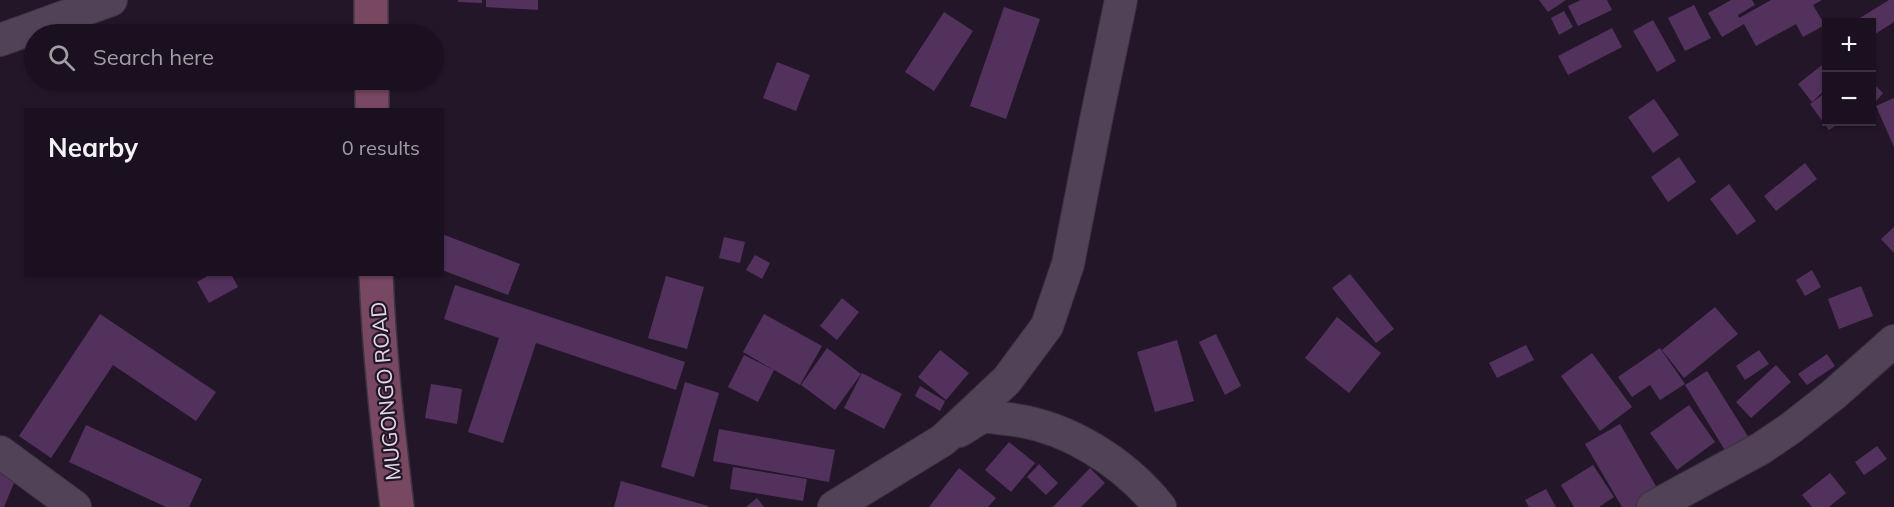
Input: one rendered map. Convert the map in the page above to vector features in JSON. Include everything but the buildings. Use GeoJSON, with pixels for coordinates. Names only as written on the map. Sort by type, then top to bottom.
{"type":"FeatureCollection","features":[{"type":"Feature","properties":{"kind":"street"},"geometry":{"type":"LineString","coordinates":[[44,24],[111,0]]}},
{"type":"Feature","properties":{"kind":"street"},"geometry":{"type":"LineString","coordinates":[[371,0],[371,24]]}},
{"type":"Feature","properties":{"kind":"street"},"geometry":{"type":"LineString","coordinates":[[943,440],[1007,380],[1047,326],[1068,264],[1096,115],[1121,0]]}},
{"type":"Feature","properties":{"kind":"street"},"geometry":{"type":"LineString","coordinates":[[0,40],[24,31]]}},
{"type":"Feature","properties":{"kind":"street"},"geometry":{"type":"LineString","coordinates":[[372,90],[372,108]]}},
{"type":"Feature","properties":{"kind":"street","name":"MUGONGO ROAD"},"geometry":{"type":"LineString","coordinates":[[376,276],[387,422],[397,507]]}},
{"type":"Feature","properties":{"kind":"street"},"geometry":{"type":"LineString","coordinates":[[1653,507],[1760,449],[1833,394],[1894,341]]}},
{"type":"Feature","properties":{"kind":"street"},"geometry":{"type":"LineString","coordinates":[[834,507],[984,417],[1022,421],[1055,432],[1097,451],[1125,471],[1160,507]]}},
{"type":"Feature","properties":{"kind":"street"},"geometry":{"type":"LineString","coordinates":[[0,452],[75,507]]}}]}
